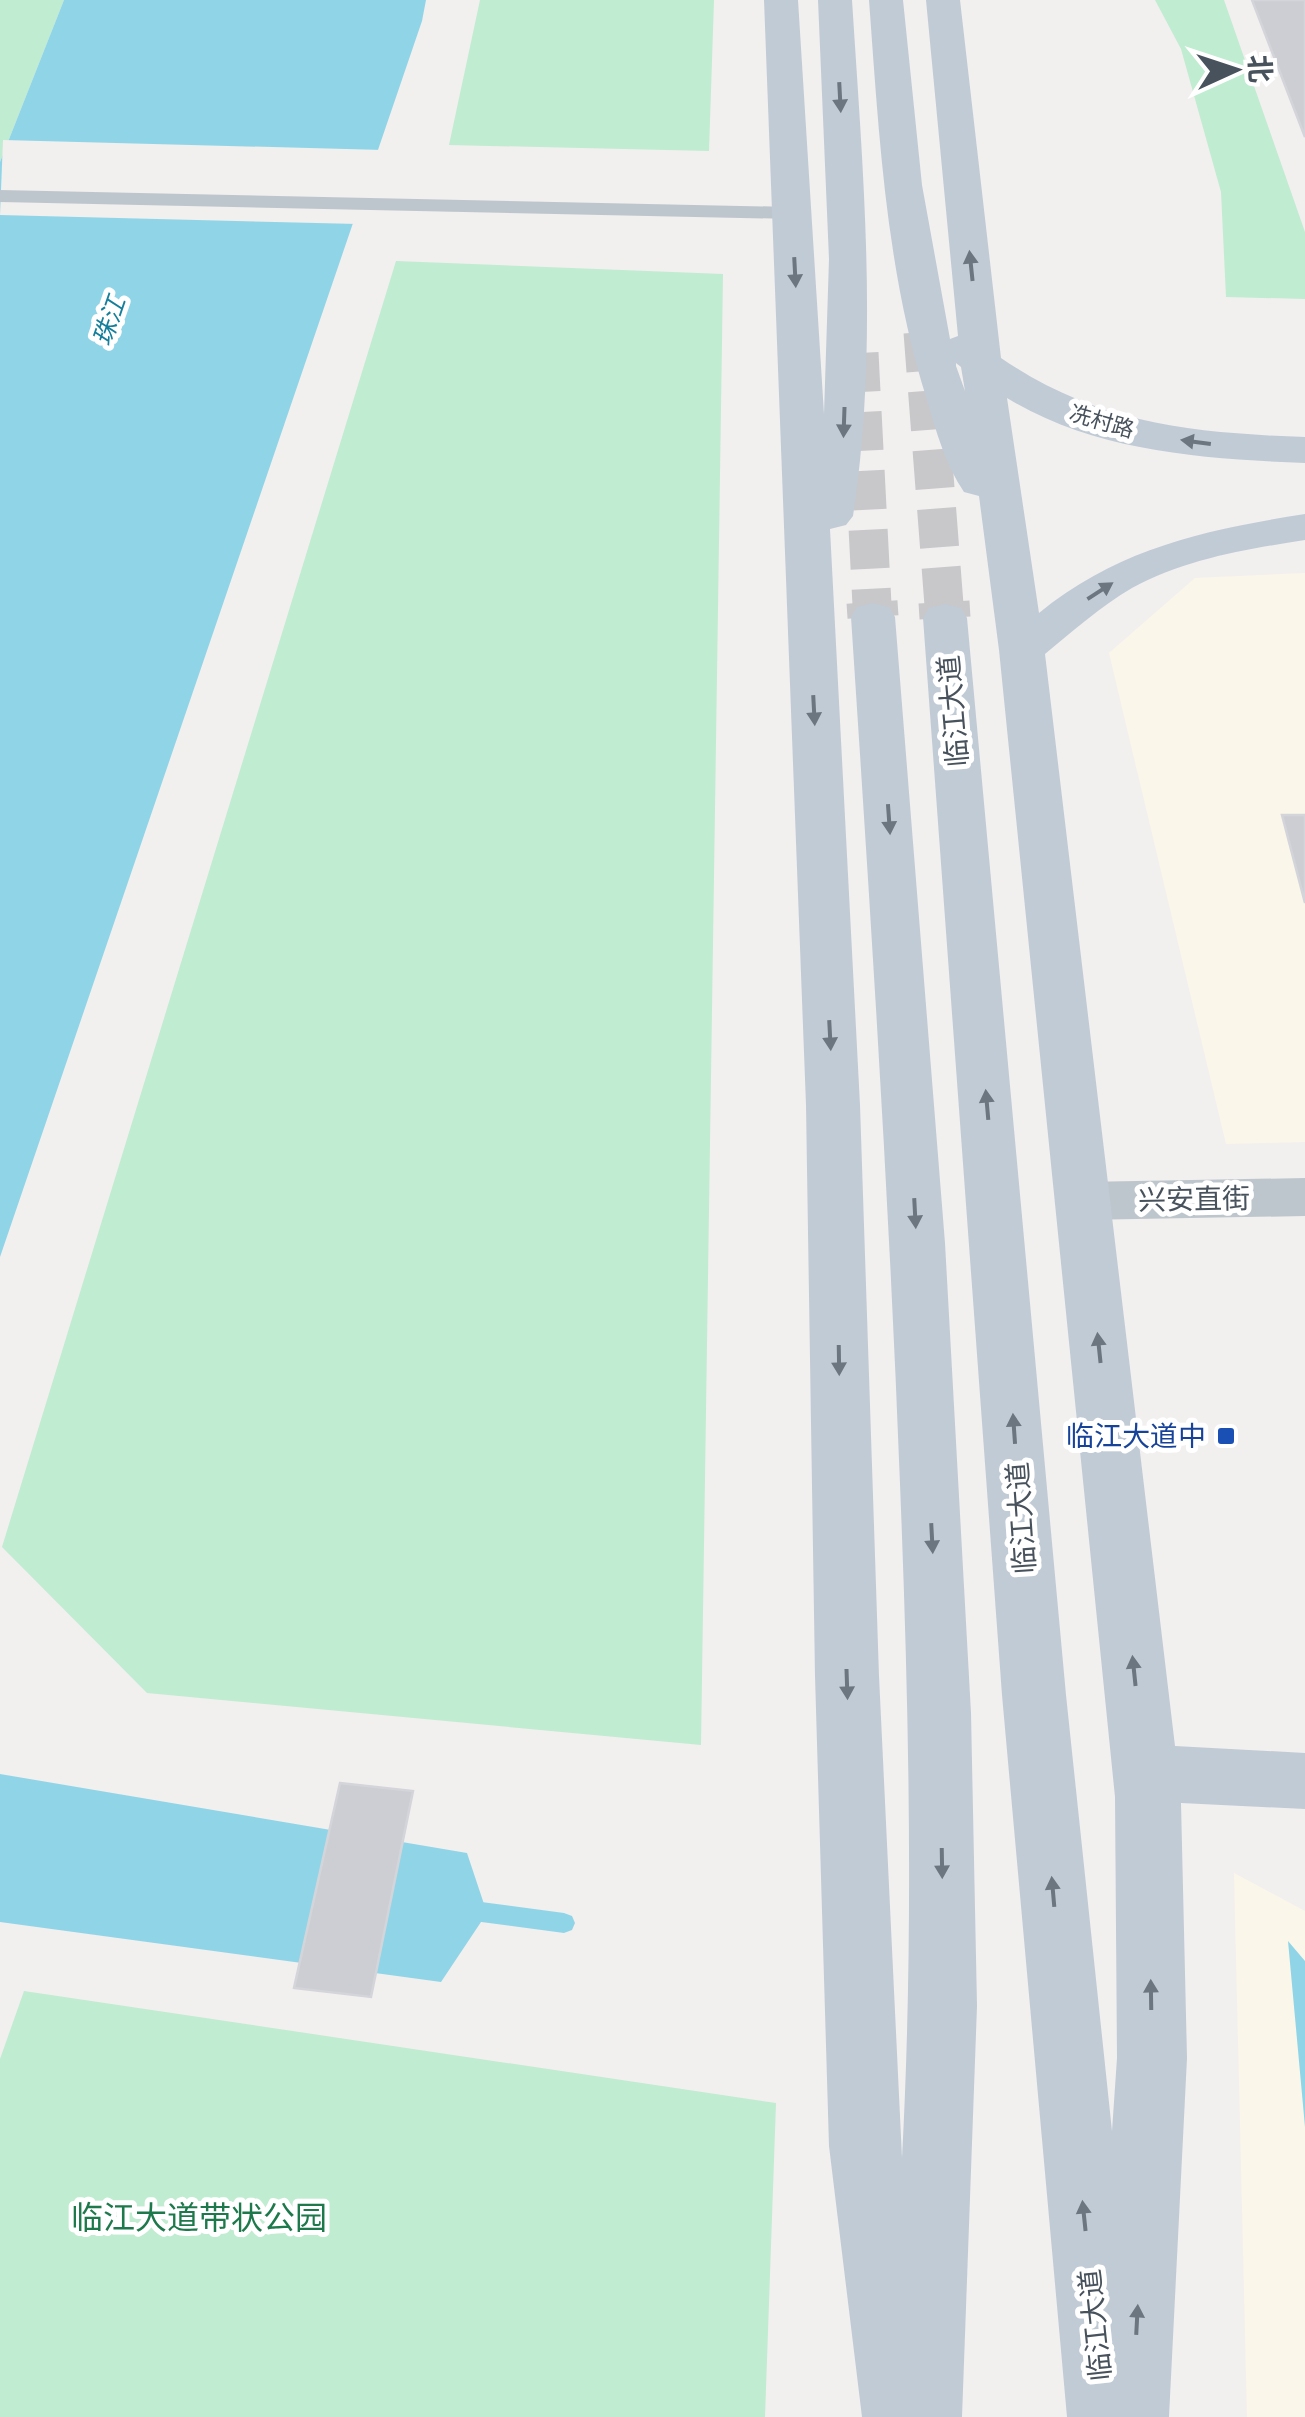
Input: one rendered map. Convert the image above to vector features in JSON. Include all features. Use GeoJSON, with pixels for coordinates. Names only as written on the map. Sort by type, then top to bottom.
{"type":"FeatureCollection","features":[{"type":"Feature","properties":{"kind":"main road"},"geometry":{"type":"LineString","coordinates":[[781,0],[833,1106],[864,2127],[900,2417]]}},
{"type":"Feature","properties":{"kind":"main road"},"geometry":{"type":"LineString","coordinates":[[810,613],[844,435],[847,240],[835,0]]}},
{"type":"Feature","properties":{"kind":"main road"},"geometry":{"type":"LineString","coordinates":[[886,0],[908,237],[924,323],[953,425],[1004,535]]}},
{"type":"Feature","properties":{"kind":"main road"},"geometry":{"type":"LineString","coordinates":[[943,0],[981,363],[1022,650],[1145,1773],[1152,2058],[1131,2417]]}},
{"type":"Feature","properties":{"kind":"main road","name":"冼村路"},"geometry":{"type":"LineString","coordinates":[[924,323],[1049,405],[1171,438],[1299,450]]}},
{"type":"Feature","properties":{"kind":"main road"},"geometry":{"type":"LineString","coordinates":[[1299,450],[1264,461],[1257,472],[1262,491],[1284,510],[1305,518]]}},
{"type":"Feature","properties":{"kind":"main road"},"geometry":{"type":"LineString","coordinates":[[1022,650],[1077,606],[1129,572],[1184,554],[1305,528]]}},
{"type":"Feature","properties":{"kind":"main road"},"geometry":{"type":"LineString","coordinates":[[873,617],[916,1221],[943,1874],[940,2123],[926,2417]]}},
{"type":"Feature","properties":{"kind":"main road","name":"临江大道"},"geometry":{"type":"LineString","coordinates":[[945,618],[1034,1695],[1104,2417]]}},
{"type":"Feature","properties":{"kind":"main road"},"geometry":{"type":"LineString","coordinates":[[1145,1773],[1305,1782]]}},
{"type":"Feature","properties":{"kind":"street","name":"兴安直街"},"geometry":{"type":"LineString","coordinates":[[1082,1201],[1305,1197]]}},
{"type":"Feature","properties":{"kind":"lane"},"geometry":{"type":"LineString","coordinates":[[0,196],[792,212]]}},
{"type":"Feature","properties":{"kind":"shaded area"},"geometry":{"type":"Polygon","coordinates":[[[1305,573],[1305,1142],[1226,1144],[1109,653],[1195,578],[1305,573]]]}},
{"type":"Feature","properties":{"kind":"shaded area"},"geometry":{"type":"Polygon","coordinates":[[[1234,1873],[1305,1911],[1305,2417],[1247,2417],[1234,1873]]]}},
{"type":"Feature","properties":{"kind":"green space"},"geometry":{"type":"Polygon","coordinates":[[[0,0],[64,0],[0,162],[0,0]]]}},
{"type":"Feature","properties":{"kind":"green space"},"geometry":{"type":"Polygon","coordinates":[[[480,0],[714,0],[709,151],[449,145],[480,0]]]}},
{"type":"Feature","properties":{"kind":"green space"},"geometry":{"type":"Polygon","coordinates":[[[1155,0],[1224,0],[1305,232],[1305,299],[1226,297],[1221,192],[1181,49],[1155,0]]]}},
{"type":"Feature","properties":{"kind":"green space"},"geometry":{"type":"Polygon","coordinates":[[[396,261],[723,274],[701,1745],[147,1693],[2,1547],[396,261]]]}},
{"type":"Feature","properties":{"kind":"green space","name":"临江大道带状公园"},"geometry":{"type":"Polygon","coordinates":[[[24,1991],[776,2103],[765,2417],[0,2417],[0,2059],[24,1991]]]}},
{"type":"Feature","properties":{"kind":"water","name":"珠江"},"geometry":{"type":"Polygon","coordinates":[[[64,0],[426,0],[0,1257],[0,162],[64,0]]]}},
{"type":"Feature","properties":{"kind":"water"},"geometry":{"type":"Polygon","coordinates":[[[0,1774],[467,1853],[487,1913],[441,1982],[0,1922],[0,1774]]]}},
{"type":"Feature","properties":{"kind":"water"},"geometry":{"type":"Polygon","coordinates":[[[1288,1941],[1305,1961],[1305,2127],[1288,1941]]]}},
{"type":"Feature","properties":{"kind":"pier"},"geometry":{"type":"Polygon","coordinates":[[[3,140],[383,150],[358,224],[0,215],[3,140]]]}},
{"type":"Feature","properties":{"kind":"building"},"geometry":{"type":"Polygon","coordinates":[[[1252,0],[1305,0],[1305,137],[1252,0]]]}},
{"type":"Feature","properties":{"kind":"building"},"geometry":{"type":"Polygon","coordinates":[[[1282,815],[1305,815],[1305,903],[1282,815]]]}},
{"type":"Feature","properties":{"kind":"building"},"geometry":{"type":"Polygon","coordinates":[[[340,1783],[413,1791],[371,1997],[294,1988],[340,1783]]]}},
{"type":"Feature","properties":{"kind":"waterway"},"geometry":{"type":"LineString","coordinates":[[466,1910],[564,1923]]}},
{"type":"Feature","properties":{"kind":"tunnel"},"geometry":{"type":"LineString","coordinates":[[923,332],[944,605]]}},
{"type":"Feature","properties":{"kind":"tunnel"},"geometry":{"type":"LineString","coordinates":[[859,353],[872,605]]}},
{"type":"Feature","properties":{"kind":"tunnel"},"geometry":{"type":"LineString","coordinates":[[872,602],[873,617]]}},
{"type":"Feature","properties":{"kind":"tunnel"},"geometry":{"type":"LineString","coordinates":[[944,602],[945,618]]}},
{"type":"Feature","properties":{"kind":"place","name":"临江大道中"},"geometry":{"type":"Point","coordinates":[1226,1436]}}]}
